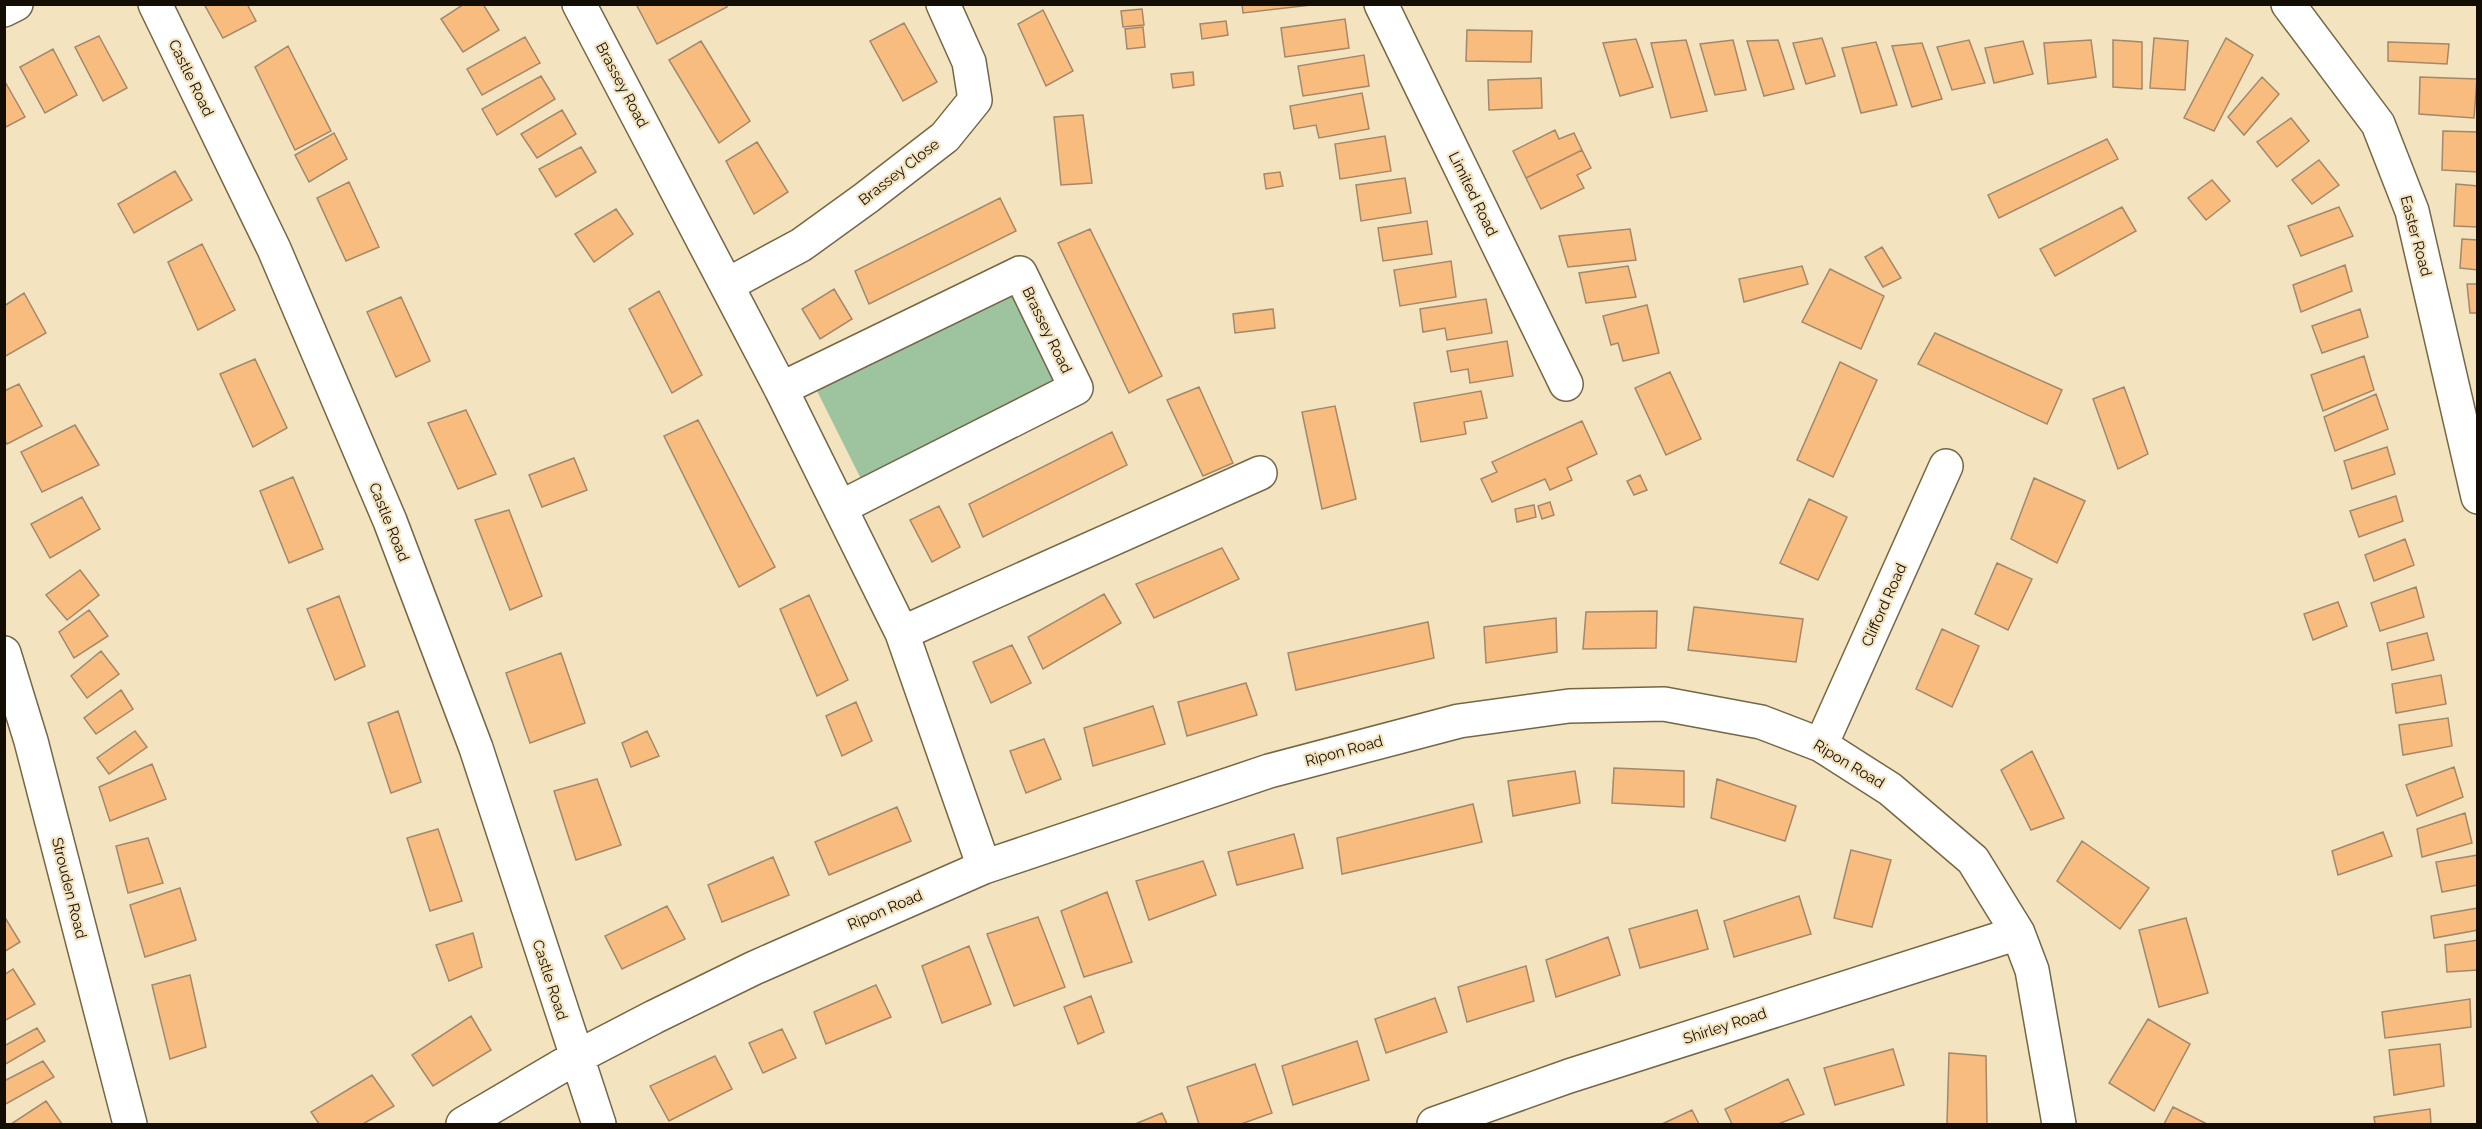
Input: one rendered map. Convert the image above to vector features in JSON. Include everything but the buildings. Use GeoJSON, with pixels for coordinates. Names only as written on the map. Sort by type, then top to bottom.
{"type":"FeatureCollection","features":[{"type":"Feature","properties":{"kind":"street"},"geometry":{"type":"LineString","coordinates":[[4,10],[16,4]]}},
{"type":"Feature","properties":{"kind":"street","name":"Castle Road"},"geometry":{"type":"LineString","coordinates":[[155,4],[274,249],[390,521],[476,748],[575,1058],[599,1125]]}},
{"type":"Feature","properties":{"kind":"street","name":"Brassey Road"},"geometry":{"type":"LineString","coordinates":[[579,4],[781,389],[902,633],[984,867]]}},
{"type":"Feature","properties":{"kind":"street","name":"Brassey Close"},"geometry":{"type":"LineString","coordinates":[[727,285],[801,245],[866,198],[945,137],[975,100],[969,62],[943,4]]}},
{"type":"Feature","properties":{"kind":"street","name":"Limited Road"},"geometry":{"type":"LineString","coordinates":[[1381,4],[1566,384]]}},
{"type":"Feature","properties":{"kind":"street","name":"Easter Road"},"geometry":{"type":"LineString","coordinates":[[2288,4],[2378,124],[2412,211],[2478,497]]}},
{"type":"Feature","properties":{"kind":"street","name":"Brassey Road"},"geometry":{"type":"LineString","coordinates":[[781,389],[1020,273],[1076,388],[841,507]]}},
{"type":"Feature","properties":{"kind":"street","name":"Clifford Road"},"geometry":{"type":"LineString","coordinates":[[1821,745],[1946,466]]}},
{"type":"Feature","properties":{"kind":"street"},"geometry":{"type":"LineString","coordinates":[[902,633],[1260,473]]}},
{"type":"Feature","properties":{"kind":"street","name":"Strouden Road"},"geometry":{"type":"LineString","coordinates":[[4,653],[31,741],[130,1125]]}},
{"type":"Feature","properties":{"kind":"street","name":"Ripon Road"},"geometry":{"type":"LineString","coordinates":[[462,1125],[575,1058],[754,968],[984,867],[1269,771],[1459,721],[1569,706],[1664,704],[1761,722],[1821,745],[1890,789],[1973,860],[2018,933],[2032,970],[2059,1125]]}},
{"type":"Feature","properties":{"kind":"street","name":"Shirley Road"},"geometry":{"type":"LineString","coordinates":[[1434,1125],[1569,1076],[2018,933]]}},
{"type":"Feature","properties":{"kind":"green space"},"geometry":{"type":"Polygon","coordinates":[[[1012,295],[1056,383],[861,479],[812,381],[1012,295]]]}}]}
